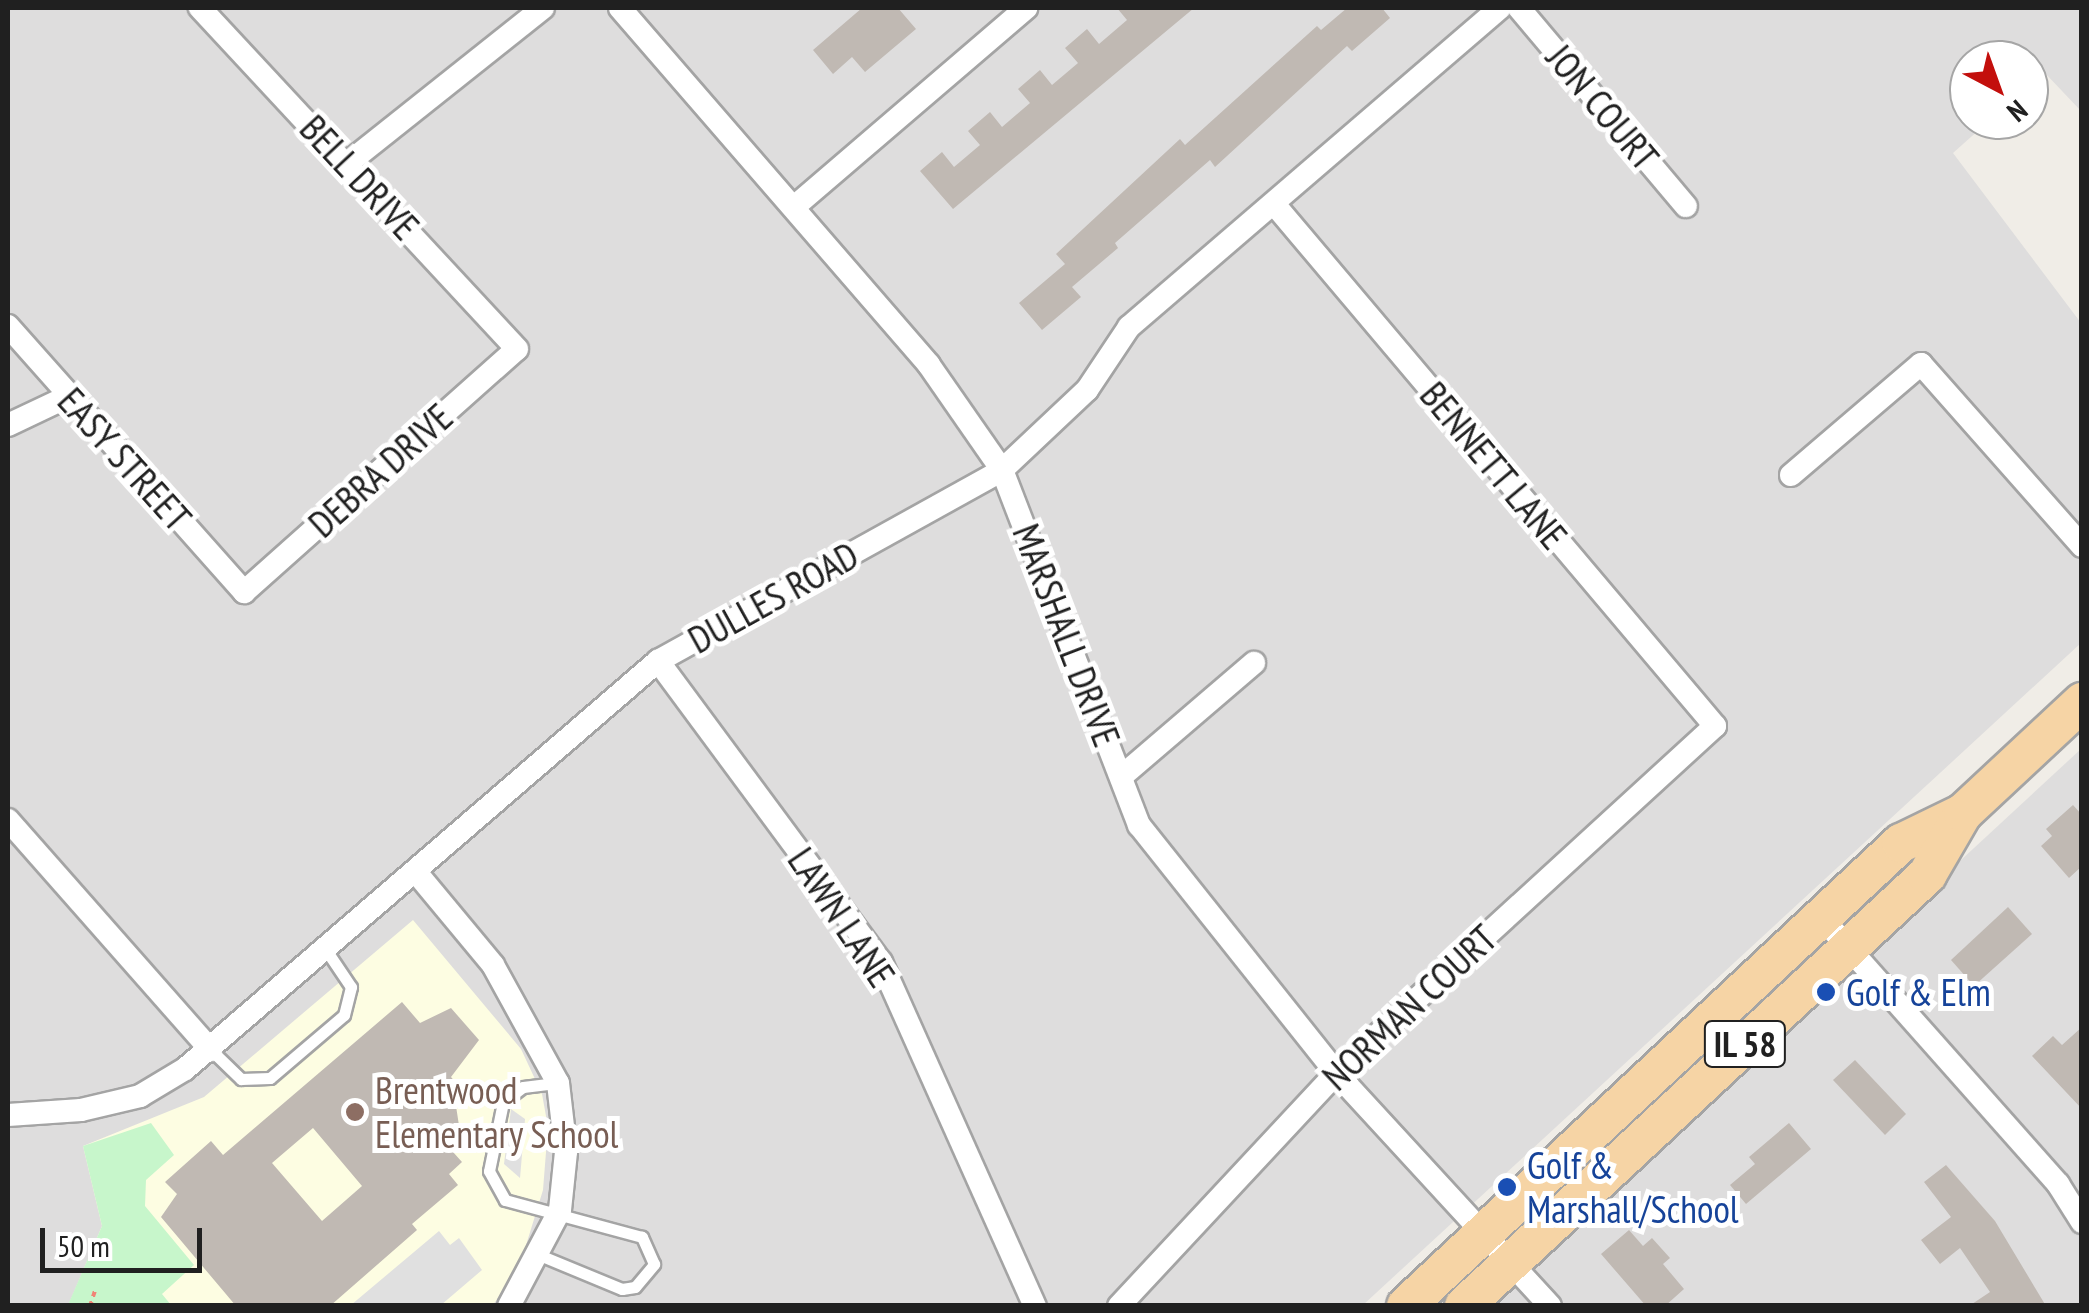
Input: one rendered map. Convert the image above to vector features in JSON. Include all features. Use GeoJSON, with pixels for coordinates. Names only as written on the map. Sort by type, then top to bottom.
{"type":"FeatureCollection","features":[{"type":"Feature","properties":{"kind":"main road","name":"IL 58"},"geometry":{"type":"LineString","coordinates":[[1406,1306],[1901,843],[1963,813],[2079,710]]}},
{"type":"Feature","properties":{"kind":"main road","name":"IL 58"},"geometry":{"type":"LineString","coordinates":[[1464,1306],[1926,875],[1963,813]]}},
{"type":"Feature","properties":{"kind":"street","name":"BELL DRIVE"},"geometry":{"type":"LineString","coordinates":[[200,8],[517,349]]}},
{"type":"Feature","properties":{"kind":"street"},"geometry":{"type":"LineString","coordinates":[[348,163],[542,8]]}},
{"type":"Feature","properties":{"kind":"street","name":"MARSHALL DRIVE"},"geometry":{"type":"LineString","coordinates":[[620,8],[929,365],[1002,470],[1139,825],[1336,1072],[1550,1306]]}},
{"type":"Feature","properties":{"kind":"street"},"geometry":{"type":"LineString","coordinates":[[794,207],[1026,8]]}},
{"type":"Feature","properties":{"kind":"street","name":"DULLES ROAD"},"geometry":{"type":"LineString","coordinates":[[8,1115],[81,1110],[140,1096],[210,1050],[658,661],[1002,470],[1087,390],[1130,326],[1500,8]]}},
{"type":"Feature","properties":{"kind":"street","name":"JON COURT"},"geometry":{"type":"LineString","coordinates":[[1519,8],[1686,206]]}},
{"type":"Feature","properties":{"kind":"street","name":"BENNETT LANE"},"geometry":{"type":"LineString","coordinates":[[1274,204],[1714,726]]}},
{"type":"Feature","properties":{"kind":"street","name":"EASY STREET"},"geometry":{"type":"LineString","coordinates":[[8,326],[244,592]]}},
{"type":"Feature","properties":{"kind":"street","name":"DEBRA DRIVE"},"geometry":{"type":"LineString","coordinates":[[244,592],[517,349]]}},
{"type":"Feature","properties":{"kind":"street"},"geometry":{"type":"LineString","coordinates":[[1791,476],[1922,364],[2082,546]]}},
{"type":"Feature","properties":{"kind":"street"},"geometry":{"type":"LineString","coordinates":[[8,425],[69,396]]}},
{"type":"Feature","properties":{"kind":"street","name":"LAWN LANE"},"geometry":{"type":"LineString","coordinates":[[658,661],[880,962],[1035,1306]]}},
{"type":"Feature","properties":{"kind":"street"},"geometry":{"type":"LineString","coordinates":[[1122,776],[1254,663]]}},
{"type":"Feature","properties":{"kind":"street","name":"NORMAN COURT"},"geometry":{"type":"LineString","coordinates":[[1119,1306],[1336,1072],[1714,726]]}},
{"type":"Feature","properties":{"kind":"street"},"geometry":{"type":"LineString","coordinates":[[8,820],[210,1050]]}},
{"type":"Feature","properties":{"kind":"street"},"geometry":{"type":"LineString","coordinates":[[415,872],[493,966],[558,1083],[566,1152],[560,1210],[510,1306]]}},
{"type":"Feature","properties":{"kind":"street"},"geometry":{"type":"LineString","coordinates":[[1822,918],[2058,1184],[2082,1222]]}},
{"type":"Feature","properties":{"kind":"lane"},"geometry":{"type":"LineString","coordinates":[[210,1050],[240,1079],[270,1078],[344,1015],[351,987],[326,950]]}},
{"type":"Feature","properties":{"kind":"lane"},"geometry":{"type":"LineString","coordinates":[[536,1253],[622,1288],[646,1276],[654,1264],[642,1237],[560,1210],[505,1200],[490,1171],[502,1102],[523,1087],[558,1083]]}},
{"type":"Feature","properties":{"kind":"path"},"geometry":{"type":"LineString","coordinates":[[90,1306],[96,1288]]}},
{"type":"Feature","properties":{"kind":"shaded area"},"geometry":{"type":"Polygon","coordinates":[[[8,8],[2081,8],[2081,111],[2049,77],[2049,40],[1949,40],[1949,140],[1968,140],[1953,153],[2081,323],[2081,643],[1363,1305],[8,1306],[8,8]]]}},
{"type":"Feature","properties":{"kind":"shaded area"},"geometry":{"type":"Polygon","coordinates":[[[2081,749],[2081,1305],[1480,1306],[1547,1243],[2081,749]]]}},
{"type":"Feature","properties":{"kind":"shaded area","name":"Brentwood Elementary School"},"geometry":{"type":"Polygon","coordinates":[[[413,920],[521,1049],[542,1094],[548,1127],[543,1190],[519,1268],[493,1305],[68,1306],[102,1226],[83,1146],[204,1097],[413,920]]]}},
{"type":"Feature","properties":{"kind":"shaded area"},"geometry":{"type":"Polygon","coordinates":[[[511,1109],[525,1119],[520,1178],[504,1164],[511,1109]]]}},
{"type":"Feature","properties":{"kind":"shaded area"},"geometry":{"type":"Polygon","coordinates":[[[439,1231],[450,1245],[459,1238],[482,1270],[441,1305],[351,1305],[439,1231]]]}},
{"type":"Feature","properties":{"kind":"green space"},"geometry":{"type":"Polygon","coordinates":[[[151,1123],[174,1155],[146,1180],[145,1206],[194,1265],[162,1294],[171,1305],[68,1305],[102,1226],[83,1146],[151,1123]]]}},
{"type":"Feature","properties":{"kind":"building"},"geometry":{"type":"Polygon","coordinates":[[[862,8],[898,8],[916,29],[865,72],[852,57],[833,74],[813,50],[862,8]]]}},
{"type":"Feature","properties":{"kind":"building"},"geometry":{"type":"Polygon","coordinates":[[[1117,8],[1194,8],[953,209],[920,171],[942,152],[954,167],[980,145],[968,131],[990,112],[1002,127],[1030,103],[1018,89],[1040,70],[1052,85],[1078,63],[1065,48],[1087,29],[1099,44],[1127,20],[1117,8]]]}},
{"type":"Feature","properties":{"kind":"building"},"geometry":{"type":"Polygon","coordinates":[[[1347,8],[1382,8],[1390,18],[1352,51],[1347,46],[1215,167],[1210,160],[1115,243],[1118,248],[1072,287],[1081,297],[1042,330],[1019,303],[1065,264],[1056,254],[1180,139],[1185,145],[1317,26],[1321,30],[1347,8]]]}},
{"type":"Feature","properties":{"kind":"building"},"geometry":{"type":"Polygon","coordinates":[[[2073,805],[2082,815],[2082,866],[2069,878],[2041,846],[2052,836],[2046,829],[2073,805]]]}},
{"type":"Feature","properties":{"kind":"building"},"geometry":{"type":"Polygon","coordinates":[[[2008,907],[2032,934],[1974,986],[1951,960],[2008,907]]]}},
{"type":"Feature","properties":{"kind":"building"},"geometry":{"type":"Polygon","coordinates":[[[402,1002],[420,1023],[451,1008],[479,1040],[451,1077],[468,1097],[456,1106],[460,1132],[453,1152],[462,1162],[449,1174],[458,1185],[412,1224],[417,1230],[330,1306],[236,1306],[161,1217],[177,1194],[165,1182],[211,1141],[223,1155],[402,1002]],[[313,1128],[272,1163],[322,1221],[362,1186],[313,1128]]]}},
{"type":"Feature","properties":{"kind":"building"},"geometry":{"type":"Polygon","coordinates":[[[2082,1027],[2082,1109],[2032,1056],[2053,1036],[2062,1045],[2082,1027]]]}},
{"type":"Feature","properties":{"kind":"building"},"geometry":{"type":"Polygon","coordinates":[[[1855,1060],[1906,1114],[1885,1135],[1833,1080],[1855,1060]]]}},
{"type":"Feature","properties":{"kind":"building"},"geometry":{"type":"Polygon","coordinates":[[[1789,1123],[1811,1149],[1746,1204],[1730,1185],[1755,1164],[1749,1157],[1789,1123]]]}},
{"type":"Feature","properties":{"kind":"building"},"geometry":{"type":"Polygon","coordinates":[[[1946,1165],[1995,1221],[2046,1306],[1969,1306],[1990,1292],[1960,1248],[1940,1264],[1921,1240],[1951,1217],[1924,1182],[1946,1165]]]}},
{"type":"Feature","properties":{"kind":"building"},"geometry":{"type":"Polygon","coordinates":[[[1629,1230],[1643,1246],[1652,1238],[1670,1258],[1663,1264],[1684,1289],[1665,1306],[1646,1306],[1601,1254],[1629,1230]]]}},
{"type":"Feature","properties":{"kind":"place","name":"Golf & Elm"},"geometry":{"type":"Point","coordinates":[1826,992]}},
{"type":"Feature","properties":{"kind":"place","name":"Brentwood Elementary School"},"geometry":{"type":"Point","coordinates":[355,1112]}},
{"type":"Feature","properties":{"kind":"place","name":"Golf & Marshall/School"},"geometry":{"type":"Point","coordinates":[1507,1187]}}]}
